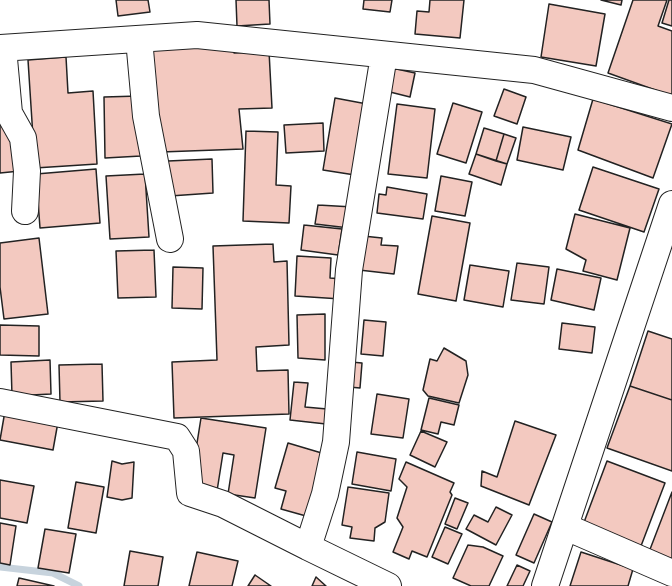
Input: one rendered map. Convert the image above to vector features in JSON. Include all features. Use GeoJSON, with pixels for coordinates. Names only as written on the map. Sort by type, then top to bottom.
{"type":"FeatureCollection","features":[{"type":"Feature","properties":{"kind":"street"},"geometry":{"type":"LineString","coordinates":[[25,211],[27,171],[23,138],[9,113],[1,48],[197,35],[534,70],[672,108]]}},
{"type":"Feature","properties":{"kind":"street"},"geometry":{"type":"LineString","coordinates":[[139,39],[146,116],[170,239]]}},
{"type":"Feature","properties":{"kind":"street"},"geometry":{"type":"LineString","coordinates":[[308,547],[325,494],[336,442],[349,270],[384,55]]}},
{"type":"Feature","properties":{"kind":"street"},"geometry":{"type":"LineString","coordinates":[[545,586],[672,204]]}},
{"type":"Feature","properties":{"kind":"street"},"geometry":{"type":"LineString","coordinates":[[0,402],[177,438],[186,451],[190,493],[223,504],[388,586]]}},
{"type":"Feature","properties":{"kind":"street"},"geometry":{"type":"LineString","coordinates":[[566,527],[672,573]]}},
{"type":"Feature","properties":{"kind":"building"},"geometry":{"type":"Polygon","coordinates":[[[116,0],[148,0],[150,12],[118,16],[116,0]]]}},
{"type":"Feature","properties":{"kind":"building"},"geometry":{"type":"Polygon","coordinates":[[[236,0],[269,0],[270,24],[237,26],[236,0]]]}},
{"type":"Feature","properties":{"kind":"building"},"geometry":{"type":"Polygon","coordinates":[[[364,0],[392,0],[390,12],[363,9],[364,0]]]}},
{"type":"Feature","properties":{"kind":"building"},"geometry":{"type":"Polygon","coordinates":[[[430,0],[464,0],[460,38],[415,34],[417,11],[429,12],[430,0]]]}},
{"type":"Feature","properties":{"kind":"building"},"geometry":{"type":"Polygon","coordinates":[[[601,0],[622,0],[621,5],[601,0]]]}},
{"type":"Feature","properties":{"kind":"building"},"geometry":{"type":"Polygon","coordinates":[[[633,0],[667,0],[658,26],[672,31],[672,96],[608,73],[633,0]]]}},
{"type":"Feature","properties":{"kind":"building"},"geometry":{"type":"Polygon","coordinates":[[[669,0],[672,0],[672,26],[662,23],[669,0]]]}},
{"type":"Feature","properties":{"kind":"building"},"geometry":{"type":"Polygon","coordinates":[[[549,4],[605,14],[596,66],[541,57],[549,4]]]}},
{"type":"Feature","properties":{"kind":"building"},"geometry":{"type":"Polygon","coordinates":[[[230,45],[234,53],[269,51],[272,108],[239,109],[243,149],[161,152],[148,49],[230,45]]]}},
{"type":"Feature","properties":{"kind":"building"},"geometry":{"type":"Polygon","coordinates":[[[66,57],[68,93],[93,91],[97,164],[35,168],[28,60],[66,57]]]}},
{"type":"Feature","properties":{"kind":"building"},"geometry":{"type":"Polygon","coordinates":[[[0,62],[20,171],[0,173],[0,62]]]}},
{"type":"Feature","properties":{"kind":"building"},"geometry":{"type":"Polygon","coordinates":[[[392,68],[415,73],[410,97],[386,91],[392,68]]]}},
{"type":"Feature","properties":{"kind":"building"},"geometry":{"type":"Polygon","coordinates":[[[504,89],[526,97],[517,124],[494,116],[504,89]]]}},
{"type":"Feature","properties":{"kind":"building"},"geometry":{"type":"Polygon","coordinates":[[[139,96],[141,156],[105,158],[104,97],[139,96]]]}},
{"type":"Feature","properties":{"kind":"building"},"geometry":{"type":"Polygon","coordinates":[[[335,98],[367,104],[355,175],[323,170],[335,98]]]}},
{"type":"Feature","properties":{"kind":"building"},"geometry":{"type":"Polygon","coordinates":[[[593,99],[672,124],[653,178],[578,150],[593,99]]]}},
{"type":"Feature","properties":{"kind":"building"},"geometry":{"type":"Polygon","coordinates":[[[453,103],[482,112],[466,163],[437,154],[453,103]]]}},
{"type":"Feature","properties":{"kind":"building"},"geometry":{"type":"Polygon","coordinates":[[[397,104],[435,109],[427,178],[388,174],[397,104]]]}},
{"type":"Feature","properties":{"kind":"building"},"geometry":{"type":"Polygon","coordinates":[[[323,123],[324,151],[286,153],[284,125],[323,123]]]}},
{"type":"Feature","properties":{"kind":"building"},"geometry":{"type":"Polygon","coordinates":[[[523,127],[571,137],[563,170],[517,160],[523,127]]]}},
{"type":"Feature","properties":{"kind":"building"},"geometry":{"type":"Polygon","coordinates":[[[484,128],[504,134],[496,161],[476,154],[484,128]]]}},
{"type":"Feature","properties":{"kind":"building"},"geometry":{"type":"Polygon","coordinates":[[[246,131],[278,132],[276,185],[291,186],[289,223],[243,221],[246,131]]]}},
{"type":"Feature","properties":{"kind":"building"},"geometry":{"type":"Polygon","coordinates":[[[504,134],[516,138],[507,164],[496,161],[504,134]]]}},
{"type":"Feature","properties":{"kind":"building"},"geometry":{"type":"Polygon","coordinates":[[[476,154],[507,164],[501,185],[469,174],[476,154]]]}},
{"type":"Feature","properties":{"kind":"building"},"geometry":{"type":"Polygon","coordinates":[[[212,159],[213,193],[170,196],[168,161],[212,159]]]}},
{"type":"Feature","properties":{"kind":"building"},"geometry":{"type":"Polygon","coordinates":[[[593,167],[659,189],[644,232],[579,210],[593,167]]]}},
{"type":"Feature","properties":{"kind":"building"},"geometry":{"type":"Polygon","coordinates":[[[96,169],[100,223],[40,228],[36,174],[96,169]]]}},
{"type":"Feature","properties":{"kind":"building"},"geometry":{"type":"Polygon","coordinates":[[[145,174],[149,237],[110,239],[106,176],[145,174]]]}},
{"type":"Feature","properties":{"kind":"building"},"geometry":{"type":"Polygon","coordinates":[[[441,176],[472,182],[465,216],[435,211],[441,176]]]}},
{"type":"Feature","properties":{"kind":"building"},"geometry":{"type":"Polygon","coordinates":[[[387,187],[427,194],[423,219],[377,213],[379,194],[386,195],[387,187]]]}},
{"type":"Feature","properties":{"kind":"building"},"geometry":{"type":"Polygon","coordinates":[[[318,205],[353,207],[349,228],[315,224],[318,205]]]}},
{"type":"Feature","properties":{"kind":"building"},"geometry":{"type":"Polygon","coordinates":[[[575,214],[630,228],[617,280],[583,271],[586,260],[566,249],[575,214]]]}},
{"type":"Feature","properties":{"kind":"building"},"geometry":{"type":"Polygon","coordinates":[[[432,216],[470,223],[456,301],[418,294],[432,216]]]}},
{"type":"Feature","properties":{"kind":"building"},"geometry":{"type":"Polygon","coordinates":[[[304,225],[342,229],[338,255],[301,250],[304,225]]]}},
{"type":"Feature","properties":{"kind":"building"},"geometry":{"type":"Polygon","coordinates":[[[363,236],[382,238],[381,245],[398,246],[394,274],[359,270],[363,236]]]}},
{"type":"Feature","properties":{"kind":"building"},"geometry":{"type":"Polygon","coordinates":[[[39,238],[48,314],[4,319],[0,287],[0,243],[39,238]]]}},
{"type":"Feature","properties":{"kind":"building"},"geometry":{"type":"Polygon","coordinates":[[[273,244],[274,262],[287,261],[289,345],[256,347],[257,371],[288,370],[289,414],[174,418],[172,362],[217,360],[213,246],[273,244]]]}},
{"type":"Feature","properties":{"kind":"building"},"geometry":{"type":"Polygon","coordinates":[[[154,250],[156,297],[118,298],[116,251],[154,250]]]}},
{"type":"Feature","properties":{"kind":"building"},"geometry":{"type":"Polygon","coordinates":[[[297,256],[331,258],[330,278],[342,279],[341,299],[295,296],[297,256]]]}},
{"type":"Feature","properties":{"kind":"building"},"geometry":{"type":"Polygon","coordinates":[[[517,263],[549,267],[544,304],[511,300],[517,263]]]}},
{"type":"Feature","properties":{"kind":"building"},"geometry":{"type":"Polygon","coordinates":[[[470,265],[509,271],[503,307],[464,300],[470,265]]]}},
{"type":"Feature","properties":{"kind":"building"},"geometry":{"type":"Polygon","coordinates":[[[173,267],[203,268],[202,309],[172,308],[173,267]]]}},
{"type":"Feature","properties":{"kind":"building"},"geometry":{"type":"Polygon","coordinates":[[[557,269],[601,278],[594,310],[551,300],[557,269]]]}},
{"type":"Feature","properties":{"kind":"building"},"geometry":{"type":"Polygon","coordinates":[[[325,314],[325,360],[298,358],[297,315],[325,314]]]}},
{"type":"Feature","properties":{"kind":"building"},"geometry":{"type":"Polygon","coordinates":[[[364,320],[386,322],[383,356],[361,354],[364,320]]]}},
{"type":"Feature","properties":{"kind":"building"},"geometry":{"type":"Polygon","coordinates":[[[562,323],[595,327],[592,353],[559,349],[562,323]]]}},
{"type":"Feature","properties":{"kind":"building"},"geometry":{"type":"Polygon","coordinates":[[[0,325],[39,326],[39,356],[0,355],[0,325]]]}},
{"type":"Feature","properties":{"kind":"building"},"geometry":{"type":"Polygon","coordinates":[[[648,331],[672,339],[672,400],[630,386],[648,331]]]}},
{"type":"Feature","properties":{"kind":"building"},"geometry":{"type":"Polygon","coordinates":[[[444,348],[466,361],[468,375],[459,403],[428,396],[423,390],[430,359],[437,361],[444,348]]]}},
{"type":"Feature","properties":{"kind":"building"},"geometry":{"type":"Polygon","coordinates":[[[50,360],[51,394],[12,396],[11,362],[50,360]]]}},
{"type":"Feature","properties":{"kind":"building"},"geometry":{"type":"Polygon","coordinates":[[[351,362],[362,363],[360,388],[349,387],[351,362]]]}},
{"type":"Feature","properties":{"kind":"building"},"geometry":{"type":"Polygon","coordinates":[[[102,364],[103,401],[60,402],[59,365],[102,364]]]}},
{"type":"Feature","properties":{"kind":"building"},"geometry":{"type":"Polygon","coordinates":[[[294,382],[308,383],[305,407],[327,409],[326,424],[290,420],[294,382]]]}},
{"type":"Feature","properties":{"kind":"building"},"geometry":{"type":"Polygon","coordinates":[[[630,386],[672,400],[672,471],[607,448],[630,386]]]}},
{"type":"Feature","properties":{"kind":"building"},"geometry":{"type":"Polygon","coordinates":[[[377,394],[409,399],[403,438],[371,434],[377,394]]]}},
{"type":"Feature","properties":{"kind":"building"},"geometry":{"type":"Polygon","coordinates":[[[429,398],[459,405],[454,425],[441,422],[438,434],[421,430],[429,398]]]}},
{"type":"Feature","properties":{"kind":"building"},"geometry":{"type":"Polygon","coordinates":[[[5,411],[58,422],[53,450],[0,440],[5,411]]]}},
{"type":"Feature","properties":{"kind":"building"},"geometry":{"type":"Polygon","coordinates":[[[201,418],[266,428],[255,498],[228,494],[234,455],[223,453],[217,491],[190,487],[201,418]]]}},
{"type":"Feature","properties":{"kind":"building"},"geometry":{"type":"Polygon","coordinates":[[[515,421],[556,435],[529,505],[481,486],[482,471],[497,477],[515,421]]]}},
{"type":"Feature","properties":{"kind":"building"},"geometry":{"type":"Polygon","coordinates":[[[421,431],[447,442],[435,467],[410,455],[421,431]]]}},
{"type":"Feature","properties":{"kind":"building"},"geometry":{"type":"Polygon","coordinates":[[[288,443],[325,454],[306,516],[281,509],[286,491],[275,488],[288,443]]]}},
{"type":"Feature","properties":{"kind":"building"},"geometry":{"type":"Polygon","coordinates":[[[357,452],[396,459],[391,491],[352,484],[357,452]]]}},
{"type":"Feature","properties":{"kind":"building"},"geometry":{"type":"Polygon","coordinates":[[[112,461],[122,464],[134,462],[132,498],[122,500],[107,497],[112,461]]]}},
{"type":"Feature","properties":{"kind":"building"},"geometry":{"type":"Polygon","coordinates":[[[607,461],[665,483],[641,546],[583,525],[607,461]]]}},
{"type":"Feature","properties":{"kind":"building"},"geometry":{"type":"Polygon","coordinates":[[[406,462],[454,483],[450,492],[452,495],[427,557],[412,551],[409,559],[393,552],[403,527],[397,518],[407,487],[399,479],[406,462]]]}},
{"type":"Feature","properties":{"kind":"building"},"geometry":{"type":"Polygon","coordinates":[[[0,480],[34,486],[27,523],[0,518],[0,480]]]}},
{"type":"Feature","properties":{"kind":"building"},"geometry":{"type":"Polygon","coordinates":[[[76,482],[104,487],[96,533],[68,528],[76,482]]]}},
{"type":"Feature","properties":{"kind":"building"},"geometry":{"type":"Polygon","coordinates":[[[348,487],[389,493],[385,522],[375,528],[374,541],[350,538],[352,527],[342,525],[348,487]]]}},
{"type":"Feature","properties":{"kind":"building"},"geometry":{"type":"Polygon","coordinates":[[[672,492],[672,561],[649,552],[672,492]]]}},
{"type":"Feature","properties":{"kind":"building"},"geometry":{"type":"Polygon","coordinates":[[[455,498],[468,503],[457,529],[445,524],[455,498]]]}},
{"type":"Feature","properties":{"kind":"building"},"geometry":{"type":"Polygon","coordinates":[[[496,507],[512,515],[496,545],[466,529],[474,515],[488,522],[496,507]]]}},
{"type":"Feature","properties":{"kind":"building"},"geometry":{"type":"Polygon","coordinates":[[[534,514],[552,522],[534,563],[516,555],[534,514]]]}},
{"type":"Feature","properties":{"kind":"building"},"geometry":{"type":"Polygon","coordinates":[[[0,523],[16,526],[10,565],[0,563],[0,523]]]}},
{"type":"Feature","properties":{"kind":"building"},"geometry":{"type":"Polygon","coordinates":[[[445,527],[462,534],[448,564],[432,557],[445,527]]]}},
{"type":"Feature","properties":{"kind":"building"},"geometry":{"type":"Polygon","coordinates":[[[45,529],[76,534],[69,573],[38,568],[45,529]]]}},
{"type":"Feature","properties":{"kind":"building"},"geometry":{"type":"Polygon","coordinates":[[[468,545],[483,547],[503,556],[489,586],[471,586],[453,578],[468,545]]]}},
{"type":"Feature","properties":{"kind":"building"},"geometry":{"type":"Polygon","coordinates":[[[130,551],[163,557],[158,586],[124,586],[130,551]]]}},
{"type":"Feature","properties":{"kind":"building"},"geometry":{"type":"Polygon","coordinates":[[[197,552],[238,561],[232,586],[189,586],[197,552]]]}},
{"type":"Feature","properties":{"kind":"building"},"geometry":{"type":"Polygon","coordinates":[[[581,552],[633,569],[628,586],[570,586],[581,552]]]}},
{"type":"Feature","properties":{"kind":"building"},"geometry":{"type":"Polygon","coordinates":[[[517,565],[530,571],[523,586],[507,586],[517,565]]]}},
{"type":"Feature","properties":{"kind":"building"},"geometry":{"type":"Polygon","coordinates":[[[255,575],[271,586],[248,586],[255,575]]]}},
{"type":"Feature","properties":{"kind":"building"},"geometry":{"type":"Polygon","coordinates":[[[316,577],[326,586],[312,586],[316,577]]]}},
{"type":"Feature","properties":{"kind":"building"},"geometry":{"type":"Polygon","coordinates":[[[19,578],[54,586],[17,586],[19,578]]]}},
{"type":"Feature","properties":{"kind":"waterway"},"geometry":{"type":"LineString","coordinates":[[0,567],[53,573],[79,586]]}}]}
